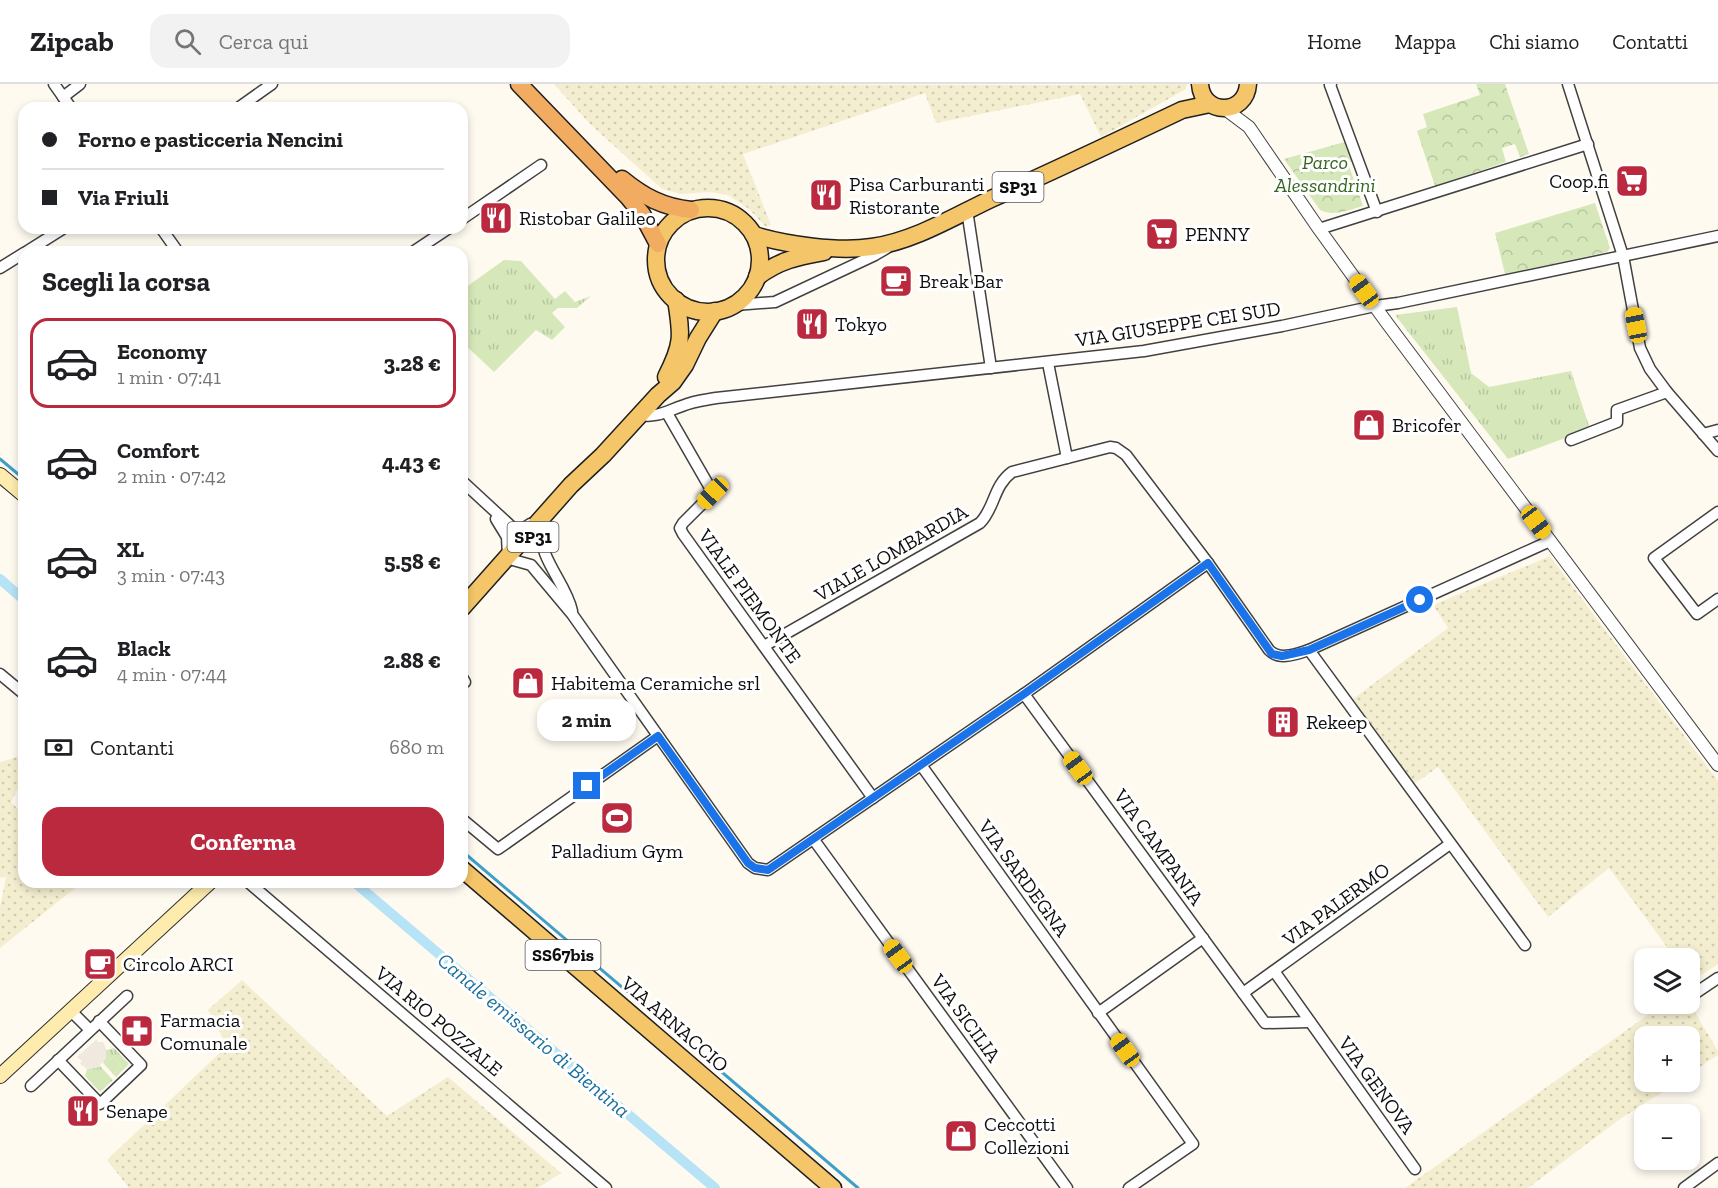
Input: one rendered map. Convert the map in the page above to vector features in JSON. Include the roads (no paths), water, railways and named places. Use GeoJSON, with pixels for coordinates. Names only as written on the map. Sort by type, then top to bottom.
{"type":"FeatureCollection","features":[{"type":"Feature","properties":{"kind":"highway"},"geometry":{"type":"LineString","coordinates":[[519,84],[628,197],[642,214],[658,244]]}},
{"type":"Feature","properties":{"kind":"highway"},"geometry":{"type":"LineString","coordinates":[[530,84],[590,150],[639,192],[663,205],[692,210]]}},
{"type":"Feature","properties":{"kind":"main road","name":"SP31"},"geometry":{"type":"LineString","coordinates":[[692,210],[707,208],[723,210],[738,217],[754,235],[779,242],[849,248],[874,246],[896,241],[967,210],[1209,97],[1238,105],[1248,89]]}},
{"type":"Feature","properties":{"kind":"main road"},"geometry":{"type":"LineString","coordinates":[[692,210],[671,223],[658,244],[657,260],[659,275],[666,289],[675,300],[690,309],[716,311],[735,305],[747,295],[757,277],[761,256],[754,235]]}},
{"type":"Feature","properties":{"kind":"main road"},"geometry":{"type":"LineString","coordinates":[[757,277],[786,260],[849,248]]}},
{"type":"Feature","properties":{"kind":"main road"},"geometry":{"type":"LineString","coordinates":[[658,394],[675,360],[680,343],[681,329],[675,300]]}},
{"type":"Feature","properties":{"kind":"main road","name":"SP31"},"geometry":{"type":"LineString","coordinates":[[468,610],[558,500],[680,372],[716,311]]}},
{"type":"Feature","properties":{"kind":"main road","name":"SP31"},"geometry":{"type":"LineString","coordinates":[[468,602],[542,528],[603,455]]}},
{"type":"Feature","properties":{"kind":"main road"},"geometry":{"type":"LineString","coordinates":[[0,475],[18,490]]}},
{"type":"Feature","properties":{"kind":"main road","name":"VIA ARNACCIO"},"geometry":{"type":"LineString","coordinates":[[468,874],[833,1188]]}},
{"type":"Feature","properties":{"kind":"main road"},"geometry":{"type":"LineString","coordinates":[[0,1076],[204,888]]}},
{"type":"Feature","properties":{"kind":"street"},"geometry":{"type":"LineString","coordinates":[[54,84],[67,102]]}},
{"type":"Feature","properties":{"kind":"street"},"geometry":{"type":"LineString","coordinates":[[63,97],[81,84]]}},
{"type":"Feature","properties":{"kind":"street"},"geometry":{"type":"LineString","coordinates":[[246,102],[272,84]]}},
{"type":"Feature","properties":{"kind":"street"},"geometry":{"type":"LineString","coordinates":[[1332,84],[1330,85],[1377,212]]}},
{"type":"Feature","properties":{"kind":"street"},"geometry":{"type":"LineString","coordinates":[[1568,84],[1623,256],[1640,348],[1650,369],[1667,392],[1718,451]]}},
{"type":"Feature","properties":{"kind":"street"},"geometry":{"type":"LineString","coordinates":[[1248,89],[1249,127]]}},
{"type":"Feature","properties":{"kind":"street"},"geometry":{"type":"LineString","coordinates":[[1209,97],[1249,127],[1375,306],[1718,765]]}},
{"type":"Feature","properties":{"kind":"street"},"geometry":{"type":"LineString","coordinates":[[1319,229],[1588,144]]}},
{"type":"Feature","properties":{"kind":"street"},"geometry":{"type":"LineString","coordinates":[[468,215],[541,165]]}},
{"type":"Feature","properties":{"kind":"street"},"geometry":{"type":"LineString","coordinates":[[967,210],[992,368]]}},
{"type":"Feature","properties":{"kind":"street"},"geometry":{"type":"LineString","coordinates":[[36,246],[55,234]]}},
{"type":"Feature","properties":{"kind":"street"},"geometry":{"type":"LineString","coordinates":[[422,246],[439,234]]}},
{"type":"Feature","properties":{"kind":"street","name":"VIA GIUSEPPE CEI SUD"},"geometry":{"type":"LineString","coordinates":[[640,415],[650,417],[667,413],[690,403],[716,398],[1144,351],[1398,303],[1718,236]]}},
{"type":"Feature","properties":{"kind":"street"},"geometry":{"type":"LineString","coordinates":[[735,305],[770,303],[780,300],[875,255],[896,241]]}},
{"type":"Feature","properties":{"kind":"street"},"geometry":{"type":"LineString","coordinates":[[0,268],[18,257]]}},
{"type":"Feature","properties":{"kind":"street"},"geometry":{"type":"LineString","coordinates":[[1048,363],[1067,458]]}},
{"type":"Feature","properties":{"kind":"street"},"geometry":{"type":"LineString","coordinates":[[1571,440],[1617,422],[1617,410],[1667,392]]}},
{"type":"Feature","properties":{"kind":"street","name":"VIALE PIEMONTE"},"geometry":{"type":"LineString","coordinates":[[667,413],[713,493],[680,528],[873,798]]}},
{"type":"Feature","properties":{"kind":"street"},"geometry":{"type":"LineString","coordinates":[[1703,434],[1718,430]]}},
{"type":"Feature","properties":{"kind":"street","name":"VIALE LOMBARDIA"},"geometry":{"type":"LineString","coordinates":[[764,645],[980,523],[986,516],[1000,483],[1012,472],[1110,447],[1121,451],[1138,469],[1272,654],[1288,656],[1309,650]]}},
{"type":"Feature","properties":{"kind":"street"},"geometry":{"type":"LineString","coordinates":[[468,487],[514,529],[520,531],[558,500]]}},
{"type":"Feature","properties":{"kind":"street"},"geometry":{"type":"LineString","coordinates":[[488,507],[507,537],[510,558],[531,565],[572,614],[751,865],[759,869],[773,868],[1208,563]]}},
{"type":"Feature","properties":{"kind":"street"},"geometry":{"type":"LineString","coordinates":[[1718,512],[1654,558],[1697,614],[1718,599]]}},
{"type":"Feature","properties":{"kind":"street"},"geometry":{"type":"LineString","coordinates":[[542,528],[541,545],[567,592],[572,614]]}},
{"type":"Feature","properties":{"kind":"street"},"geometry":{"type":"LineString","coordinates":[[1525,945],[1309,650],[1550,541]]}},
{"type":"Feature","properties":{"kind":"street"},"geometry":{"type":"LineString","coordinates":[[0,674],[18,689]]}},
{"type":"Feature","properties":{"kind":"street","name":"VIA CAMPANIA"},"geometry":{"type":"LineString","coordinates":[[1024,694],[1243,993]]}},
{"type":"Feature","properties":{"kind":"street"},"geometry":{"type":"LineString","coordinates":[[468,824],[498,849],[658,736]]}},
{"type":"Feature","properties":{"kind":"street","name":"VIA SARDEGNA"},"geometry":{"type":"LineString","coordinates":[[921,765],[1193,1144],[1129,1188]]}},
{"type":"Feature","properties":{"kind":"street","name":"VIA SICILIA"},"geometry":{"type":"LineString","coordinates":[[814,840],[1067,1188]]}},
{"type":"Feature","properties":{"kind":"street","name":"VIA PALERMO"},"geometry":{"type":"LineString","coordinates":[[1243,993],[1450,844]]}},
{"type":"Feature","properties":{"kind":"street","name":"VIA RIO POZZALE"},"geometry":{"type":"LineString","coordinates":[[256,888],[606,1188]]}},
{"type":"Feature","properties":{"kind":"street"},"geometry":{"type":"LineString","coordinates":[[1098,1013],[1203,938]]}},
{"type":"Feature","properties":{"kind":"street","name":"VIA GENOVA"},"geometry":{"type":"LineString","coordinates":[[1274,971],[1415,1169]]}},
{"type":"Feature","properties":{"kind":"street"},"geometry":{"type":"LineString","coordinates":[[1700,990],[1718,978]]}},
{"type":"Feature","properties":{"kind":"street"},"geometry":{"type":"LineString","coordinates":[[1243,993],[1265,1023],[1310,1022]]}},
{"type":"Feature","properties":{"kind":"street"},"geometry":{"type":"LineString","coordinates":[[31,1086],[127,996]]}},
{"type":"Feature","properties":{"kind":"street"},"geometry":{"type":"LineString","coordinates":[[71,1011],[90,1030]]}},
{"type":"Feature","properties":{"kind":"street"},"geometry":{"type":"LineString","coordinates":[[58,1060],[100,1104],[141,1065],[99,1021]]}},
{"type":"Feature","properties":{"kind":"street"},"geometry":{"type":"LineString","coordinates":[[1684,1188],[1718,1163]]}},
{"type":"Feature","properties":{"kind":"waterway"},"geometry":{"type":"LineString","coordinates":[[0,459],[18,474]]}},
{"type":"Feature","properties":{"kind":"waterway","name":"Canale emissario di Bientina"},"geometry":{"type":"LineString","coordinates":[[0,579],[18,595]]}},
{"type":"Feature","properties":{"kind":"waterway"},"geometry":{"type":"LineString","coordinates":[[468,856],[858,1188]]}},
{"type":"Feature","properties":{"kind":"waterway","name":"Canale emissario di Bientina"},"geometry":{"type":"LineString","coordinates":[[361,888],[715,1188]]}},
{"type":"Feature","properties":{"kind":"place","name":"Coop.fi"},"geometry":{"type":"Point","coordinates":[1632,181]}},
{"type":"Feature","properties":{"kind":"place","name":"Pisa Carburanti Ristorante"},"geometry":{"type":"Point","coordinates":[826,195]}},
{"type":"Feature","properties":{"kind":"place","name":"Ristobar Galileo"},"geometry":{"type":"Point","coordinates":[496,218]}},
{"type":"Feature","properties":{"kind":"place","name":"PENNY"},"geometry":{"type":"Point","coordinates":[1162,234]}},
{"type":"Feature","properties":{"kind":"place","name":"Break Bar"},"geometry":{"type":"Point","coordinates":[896,281]}},
{"type":"Feature","properties":{"kind":"place","name":"Tokyo"},"geometry":{"type":"Point","coordinates":[812,324]}},
{"type":"Feature","properties":{"kind":"place","name":"Bricofer"},"geometry":{"type":"Point","coordinates":[1369,425]}},
{"type":"Feature","properties":{"kind":"place","name":"Habitema Ceramiche srl"},"geometry":{"type":"Point","coordinates":[528,683]}},
{"type":"Feature","properties":{"kind":"place","name":"Rekeep"},"geometry":{"type":"Point","coordinates":[1283,722]}},
{"type":"Feature","properties":{"kind":"place","name":"Palladium Gym"},"geometry":{"type":"Point","coordinates":[617,818]}},
{"type":"Feature","properties":{"kind":"place","name":"Circolo ARCI"},"geometry":{"type":"Point","coordinates":[100,964]}},
{"type":"Feature","properties":{"kind":"place","name":"Farmacia Comunale"},"geometry":{"type":"Point","coordinates":[137,1031]}},
{"type":"Feature","properties":{"kind":"place","name":"Senape"},"geometry":{"type":"Point","coordinates":[83,1111]}},
{"type":"Feature","properties":{"kind":"place","name":"Ceccotti Collezioni"},"geometry":{"type":"Point","coordinates":[961,1136]}},
{"type":"Feature","properties":{"kind":"park label","name":"Parco Alessandrini"},"geometry":{"type":"Point","coordinates":[1325,174]}}]}
